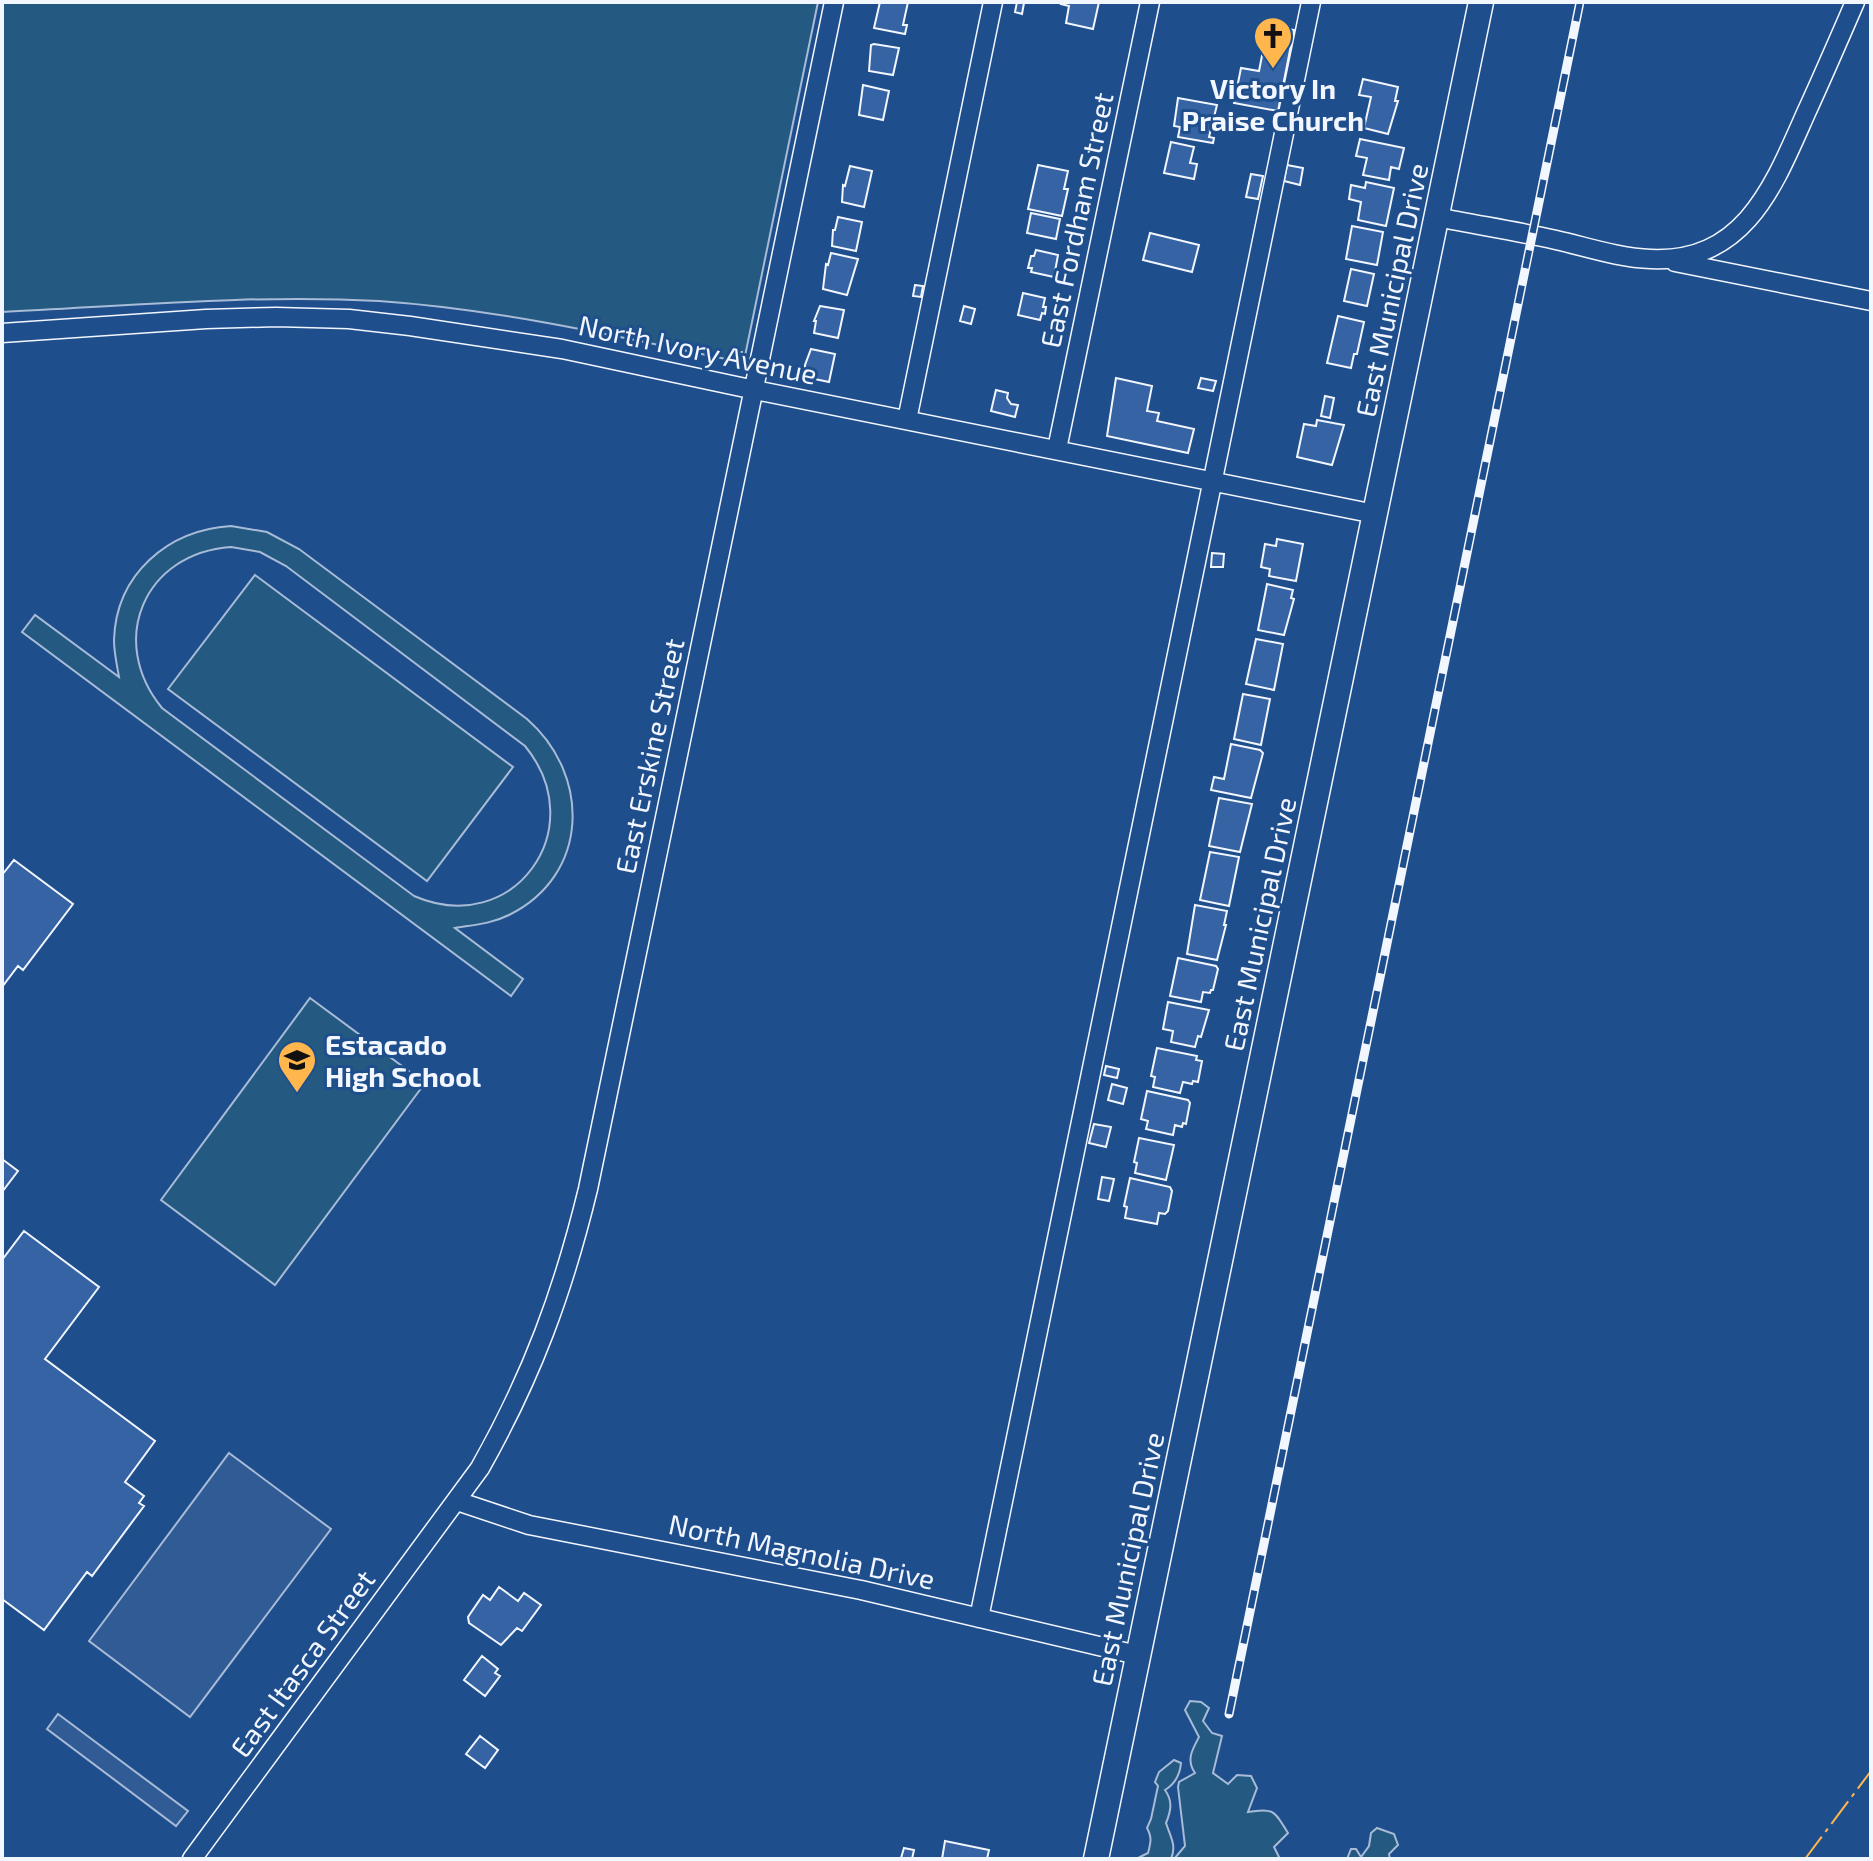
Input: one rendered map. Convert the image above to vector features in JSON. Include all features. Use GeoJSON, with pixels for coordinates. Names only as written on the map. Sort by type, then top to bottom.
{"type":"FeatureCollection","features":[{"type":"Feature","properties":{"kind":"street","name":"East Erskine Street"},"geometry":{"type":"LineString","coordinates":[[457,1501],[480,1468],[528,1376],[572,1256],[834,2]]}},
{"type":"Feature","properties":{"kind":"street"},"geometry":{"type":"LineString","coordinates":[[907,420],[993,2]]}},
{"type":"Feature","properties":{"kind":"street","name":"East Fordham Street"},"geometry":{"type":"LineString","coordinates":[[1057,449],[1150,2]]}},
{"type":"Feature","properties":{"kind":"street"},"geometry":{"type":"LineString","coordinates":[[979,1618],[1311,2]]}},
{"type":"Feature","properties":{"kind":"street","name":"East Municipal Drive"},"geometry":{"type":"LineString","coordinates":[[1096,1859],[1481,2]]}},
{"type":"Feature","properties":{"kind":"street"},"geometry":{"type":"LineString","coordinates":[[1660,259],[1705,251],[1731,235],[1759,207],[1776,181],[1855,2]]}},
{"type":"Feature","properties":{"kind":"street"},"geometry":{"type":"LineString","coordinates":[[1437,217],[1624,256],[1660,259],[1871,301]]}},
{"type":"Feature","properties":{"kind":"street","name":"North Ivory Avenue"},"geometry":{"type":"LineString","coordinates":[[2,333],[206,319],[349,319],[477,335],[562,349],[1375,514]]}},
{"type":"Feature","properties":{"kind":"street","name":"North Magnolia Drive"},"geometry":{"type":"LineString","coordinates":[[457,1501],[529,1525],[861,1590],[1137,1655]]}},
{"type":"Feature","properties":{"kind":"street","name":"East Itasca Street"},"geometry":{"type":"LineString","coordinates":[[192,1859],[457,1501]]}},
{"type":"Feature","properties":{"kind":"shaded area"},"geometry":{"type":"Polygon","coordinates":[[[2,2],[818,2],[745,356],[743,358],[742,352],[737,353],[737,358],[726,359],[510,317],[379,301],[238,300],[2,312],[2,2]]]}},
{"type":"Feature","properties":{"kind":"shaded area"},"geometry":{"type":"Polygon","coordinates":[[[231,526],[267,532],[299,549],[527,719],[548,742],[563,768],[571,795],[572,823],[567,850],[555,875],[536,897],[509,915],[455,928],[523,979],[511,996],[22,632],[35,615],[119,677],[114,645],[117,616],[135,576],[167,546],[208,529],[231,526]],[[231,547],[201,553],[176,565],[156,583],[143,605],[137,629],[137,655],[146,682],[162,708],[414,896],[450,905],[483,902],[511,889],[532,868],[546,841],[550,810],[544,778],[525,746],[286,566],[260,552],[231,547]]]}},
{"type":"Feature","properties":{"kind":"shaded area"},"geometry":{"type":"Polygon","coordinates":[[[255,575],[513,767],[427,881],[168,689],[255,575]]]}},
{"type":"Feature","properties":{"kind":"shaded area"},"geometry":{"type":"Polygon","coordinates":[[[310,998],[425,1083],[275,1285],[161,1200],[310,998]]]}},
{"type":"Feature","properties":{"kind":"shaded area"},"geometry":{"type":"Polygon","coordinates":[[[229,1453],[331,1529],[190,1717],[89,1641],[229,1453]]]}},
{"type":"Feature","properties":{"kind":"shaded area"},"geometry":{"type":"Polygon","coordinates":[[[1190,1701],[1201,1702],[1209,1708],[1203,1721],[1212,1733],[1222,1736],[1213,1773],[1228,1784],[1237,1775],[1251,1776],[1257,1788],[1248,1812],[1264,1810],[1274,1813],[1288,1833],[1274,1847],[1280,1859],[1174,1859],[1185,1846],[1179,1782],[1195,1773],[1190,1759],[1199,1737],[1185,1710],[1190,1701]]]}},
{"type":"Feature","properties":{"kind":"shaded area"},"geometry":{"type":"Polygon","coordinates":[[[58,1714],[188,1811],[176,1826],[47,1729],[58,1714]]]}},
{"type":"Feature","properties":{"kind":"shaded area"},"geometry":{"type":"Polygon","coordinates":[[[1174,1760],[1181,1763],[1179,1771],[1174,1782],[1165,1790],[1170,1802],[1166,1823],[1173,1854],[1171,1859],[1136,1859],[1148,1853],[1149,1849],[1147,1828],[1158,1786],[1155,1782],[1159,1772],[1174,1760]]]}},
{"type":"Feature","properties":{"kind":"shaded area"},"geometry":{"type":"Polygon","coordinates":[[[1377,1828],[1394,1834],[1398,1845],[1389,1854],[1390,1859],[1347,1859],[1351,1849],[1356,1849],[1361,1857],[1369,1846],[1371,1833],[1377,1828]]]}},
{"type":"Feature","properties":{"kind":"building"},"geometry":{"type":"Polygon","coordinates":[[[880,2],[908,2],[903,25],[907,25],[905,34],[874,28],[880,2]]]}},
{"type":"Feature","properties":{"kind":"building"},"geometry":{"type":"Polygon","coordinates":[[[1017,2],[1024,3],[1022,14],[1015,12],[1017,2]]]}},
{"type":"Feature","properties":{"kind":"building"},"geometry":{"type":"Polygon","coordinates":[[[1062,2],[1099,2],[1093,29],[1066,23],[1069,6],[1062,2]]]}},
{"type":"Feature","properties":{"kind":"building","name":"Victory In Praise Church"},"geometry":{"type":"Polygon","coordinates":[[[1268,25],[1294,30],[1278,111],[1234,103],[1241,68],[1259,71],[1268,25]]]}},
{"type":"Feature","properties":{"kind":"building"},"geometry":{"type":"Polygon","coordinates":[[[871,45],[899,48],[893,75],[869,71],[871,45]]]}},
{"type":"Feature","properties":{"kind":"building"},"geometry":{"type":"Polygon","coordinates":[[[1363,79],[1398,87],[1395,101],[1398,101],[1388,134],[1364,128],[1371,97],[1359,95],[1363,79]]]}},
{"type":"Feature","properties":{"kind":"building"},"geometry":{"type":"Polygon","coordinates":[[[863,85],[889,91],[883,120],[859,115],[863,85]]]}},
{"type":"Feature","properties":{"kind":"building"},"geometry":{"type":"Polygon","coordinates":[[[1178,98],[1217,105],[1209,137],[1214,138],[1213,143],[1178,137],[1180,127],[1174,126],[1178,98]]]}},
{"type":"Feature","properties":{"kind":"building"},"geometry":{"type":"Polygon","coordinates":[[[1360,139],[1404,148],[1399,169],[1391,167],[1389,180],[1363,175],[1367,158],[1356,156],[1360,139]]]}},
{"type":"Feature","properties":{"kind":"building"},"geometry":{"type":"Polygon","coordinates":[[[1171,142],[1194,147],[1190,163],[1197,164],[1194,179],[1164,173],[1171,142]]]}},
{"type":"Feature","properties":{"kind":"building"},"geometry":{"type":"Polygon","coordinates":[[[1038,165],[1068,171],[1062,216],[1028,209],[1038,165]]]}},
{"type":"Feature","properties":{"kind":"building"},"geometry":{"type":"Polygon","coordinates":[[[1287,165],[1303,168],[1300,185],[1284,181],[1287,165]]]}},
{"type":"Feature","properties":{"kind":"building"},"geometry":{"type":"Polygon","coordinates":[[[850,166],[872,171],[864,207],[842,202],[843,185],[850,166]]]}},
{"type":"Feature","properties":{"kind":"building"},"geometry":{"type":"Polygon","coordinates":[[[1251,174],[1263,176],[1258,199],[1246,197],[1251,174]]]}},
{"type":"Feature","properties":{"kind":"building"},"geometry":{"type":"Polygon","coordinates":[[[1366,182],[1394,188],[1386,226],[1358,220],[1361,202],[1349,199],[1351,185],[1365,188],[1366,182]]]}},
{"type":"Feature","properties":{"kind":"building"},"geometry":{"type":"Polygon","coordinates":[[[1031,213],[1060,219],[1056,239],[1027,233],[1031,213]]]}},
{"type":"Feature","properties":{"kind":"building"},"geometry":{"type":"Polygon","coordinates":[[[838,217],[862,222],[856,251],[832,246],[838,217]]]}},
{"type":"Feature","properties":{"kind":"building"},"geometry":{"type":"Polygon","coordinates":[[[1352,226],[1383,232],[1377,265],[1346,259],[1352,226]]]}},
{"type":"Feature","properties":{"kind":"building"},"geometry":{"type":"Polygon","coordinates":[[[1150,233],[1199,245],[1192,272],[1143,260],[1150,233]]]}},
{"type":"Feature","properties":{"kind":"building"},"geometry":{"type":"Polygon","coordinates":[[[1036,250],[1058,255],[1054,277],[1031,272],[1032,268],[1028,268],[1036,250]]]}},
{"type":"Feature","properties":{"kind":"building"},"geometry":{"type":"Polygon","coordinates":[[[831,253],[858,259],[847,295],[823,289],[826,264],[831,253]]]}},
{"type":"Feature","properties":{"kind":"building"},"geometry":{"type":"Polygon","coordinates":[[[1351,269],[1374,274],[1367,306],[1344,301],[1351,269]]]}},
{"type":"Feature","properties":{"kind":"building"},"geometry":{"type":"Polygon","coordinates":[[[915,285],[923,286],[921,297],[913,296],[915,285]]]}},
{"type":"Feature","properties":{"kind":"building"},"geometry":{"type":"Polygon","coordinates":[[[1023,293],[1045,298],[1045,314],[1042,313],[1040,320],[1018,315],[1023,293]]]}},
{"type":"Feature","properties":{"kind":"building"},"geometry":{"type":"Polygon","coordinates":[[[820,306],[844,310],[838,338],[814,333],[814,321],[820,306]]]}},
{"type":"Feature","properties":{"kind":"building"},"geometry":{"type":"Polygon","coordinates":[[[964,306],[975,309],[971,324],[960,321],[964,306]]]}},
{"type":"Feature","properties":{"kind":"building"},"geometry":{"type":"Polygon","coordinates":[[[1338,316],[1364,322],[1351,368],[1327,363],[1338,316]]]}},
{"type":"Feature","properties":{"kind":"building"},"geometry":{"type":"Polygon","coordinates":[[[811,349],[835,354],[829,382],[805,377],[805,365],[811,349]]]}},
{"type":"Feature","properties":{"kind":"building"},"geometry":{"type":"Polygon","coordinates":[[[1116,378],[1152,386],[1147,411],[1159,413],[1157,421],[1194,429],[1188,453],[1107,436],[1116,378]]]}},
{"type":"Feature","properties":{"kind":"building"},"geometry":{"type":"Polygon","coordinates":[[[1201,378],[1216,381],[1213,391],[1198,388],[1201,378]]]}},
{"type":"Feature","properties":{"kind":"building"},"geometry":{"type":"Polygon","coordinates":[[[996,390],[1008,393],[1011,404],[1018,405],[1015,417],[991,411],[996,390]]]}},
{"type":"Feature","properties":{"kind":"building"},"geometry":{"type":"Polygon","coordinates":[[[1325,396],[1334,398],[1330,418],[1321,416],[1325,396]]]}},
{"type":"Feature","properties":{"kind":"building"},"geometry":{"type":"Polygon","coordinates":[[[1317,420],[1344,425],[1332,465],[1297,457],[1304,424],[1316,426],[1317,420]]]}},
{"type":"Feature","properties":{"kind":"building"},"geometry":{"type":"Polygon","coordinates":[[[1277,539],[1303,544],[1296,581],[1269,576],[1270,569],[1261,567],[1265,544],[1276,546],[1277,539]]]}},
{"type":"Feature","properties":{"kind":"building"},"geometry":{"type":"Polygon","coordinates":[[[1212,553],[1224,554],[1223,567],[1211,567],[1212,553]]]}},
{"type":"Feature","properties":{"kind":"building"},"geometry":{"type":"Polygon","coordinates":[[[1267,584],[1293,590],[1291,598],[1294,599],[1284,635],[1258,630],[1267,584]]]}},
{"type":"Feature","properties":{"kind":"building"},"geometry":{"type":"Polygon","coordinates":[[[1256,639],[1283,644],[1274,690],[1246,684],[1256,639]]]}},
{"type":"Feature","properties":{"kind":"building"},"geometry":{"type":"Polygon","coordinates":[[[1243,694],[1270,699],[1261,745],[1234,739],[1243,694]]]}},
{"type":"Feature","properties":{"kind":"building"},"geometry":{"type":"Polygon","coordinates":[[[1231,744],[1263,753],[1251,798],[1211,790],[1214,777],[1224,779],[1231,744]]]}},
{"type":"Feature","properties":{"kind":"building"},"geometry":{"type":"Polygon","coordinates":[[[1219,798],[1252,804],[1240,852],[1209,846],[1219,798]]]}},
{"type":"Feature","properties":{"kind":"building"},"geometry":{"type":"Polygon","coordinates":[[[1210,852],[1239,857],[1229,906],[1200,900],[1210,852]]]}},
{"type":"Feature","properties":{"kind":"building"},"geometry":{"type":"Polygon","coordinates":[[[14,860],[73,904],[23,970],[18,966],[2,987],[2,875],[14,860]]]}},
{"type":"Feature","properties":{"kind":"building"},"geometry":{"type":"Polygon","coordinates":[[[1195,905],[1227,911],[1217,960],[1187,954],[1195,905]]]}},
{"type":"Feature","properties":{"kind":"building"},"geometry":{"type":"Polygon","coordinates":[[[1178,958],[1218,969],[1213,990],[1203,992],[1201,1002],[1170,996],[1178,958]]]}},
{"type":"Feature","properties":{"kind":"building"},"geometry":{"type":"Polygon","coordinates":[[[1168,1002],[1209,1010],[1195,1047],[1171,1042],[1173,1031],[1163,1029],[1168,1002]]]}},
{"type":"Feature","properties":{"kind":"building"},"geometry":{"type":"Polygon","coordinates":[[[1157,1048],[1197,1056],[1196,1060],[1202,1061],[1198,1082],[1183,1082],[1180,1093],[1153,1087],[1155,1077],[1151,1076],[1157,1048]]]}},
{"type":"Feature","properties":{"kind":"building"},"geometry":{"type":"Polygon","coordinates":[[[1106,1066],[1119,1069],[1117,1078],[1104,1075],[1106,1066]]]}},
{"type":"Feature","properties":{"kind":"building"},"geometry":{"type":"Polygon","coordinates":[[[1112,1084],[1127,1088],[1123,1104],[1108,1100],[1112,1084]]]}},
{"type":"Feature","properties":{"kind":"building"},"geometry":{"type":"Polygon","coordinates":[[[1147,1091],[1190,1103],[1186,1124],[1183,1123],[1182,1127],[1175,1125],[1173,1135],[1146,1129],[1148,1121],[1141,1119],[1147,1091]]]}},
{"type":"Feature","properties":{"kind":"building"},"geometry":{"type":"Polygon","coordinates":[[[1094,1124],[1111,1127],[1106,1147],[1089,1143],[1094,1124]]]}},
{"type":"Feature","properties":{"kind":"building"},"geometry":{"type":"Polygon","coordinates":[[[1139,1138],[1174,1145],[1166,1180],[1135,1173],[1139,1138]]]}},
{"type":"Feature","properties":{"kind":"building"},"geometry":{"type":"Polygon","coordinates":[[[2,1159],[18,1171],[2,1192],[2,1159]]]}},
{"type":"Feature","properties":{"kind":"building"},"geometry":{"type":"Polygon","coordinates":[[[1102,1177],[1114,1179],[1109,1201],[1098,1199],[1102,1177]]]}},
{"type":"Feature","properties":{"kind":"building"},"geometry":{"type":"Polygon","coordinates":[[[1130,1178],[1170,1187],[1168,1211],[1159,1213],[1157,1224],[1125,1218],[1127,1207],[1124,1206],[1130,1178]]]}},
{"type":"Feature","properties":{"kind":"building"},"geometry":{"type":"Polygon","coordinates":[[[24,1231],[99,1287],[45,1359],[155,1441],[125,1482],[144,1496],[139,1503],[144,1506],[92,1576],[87,1572],[44,1630],[2,1599],[2,1260],[24,1231]]]}},
{"type":"Feature","properties":{"kind":"building"},"geometry":{"type":"Polygon","coordinates":[[[499,1587],[518,1601],[524,1593],[541,1605],[522,1631],[517,1628],[501,1645],[469,1623],[468,1617],[483,1595],[490,1600],[499,1587]]]}},
{"type":"Feature","properties":{"kind":"building"},"geometry":{"type":"Polygon","coordinates":[[[482,1656],[498,1669],[495,1673],[500,1676],[485,1696],[464,1680],[482,1656]]]}},
{"type":"Feature","properties":{"kind":"building"},"geometry":{"type":"Polygon","coordinates":[[[480,1736],[498,1750],[485,1768],[466,1754],[480,1736]]]}},
{"type":"Feature","properties":{"kind":"building"},"geometry":{"type":"Polygon","coordinates":[[[945,1841],[989,1850],[987,1859],[942,1859],[945,1841]]]}},
{"type":"Feature","properties":{"kind":"building"},"geometry":{"type":"Polygon","coordinates":[[[904,1848],[914,1850],[912,1859],[901,1858],[904,1848]]]}},
{"type":"Feature","properties":{"kind":"railway"},"geometry":{"type":"LineString","coordinates":[[1229,1714],[1580,2]]}},
{"type":"Feature","properties":{"kind":"power"},"geometry":{"type":"LineString","coordinates":[[1805,1859],[1871,1771]]}},
{"type":"Feature","properties":{"kind":"place","name":"Victory In Praise Church"},"geometry":{"type":"Point","coordinates":[1273,70]}},
{"type":"Feature","properties":{"kind":"place","name":"Estacado High School"},"geometry":{"type":"Point","coordinates":[297,1094]}}]}
